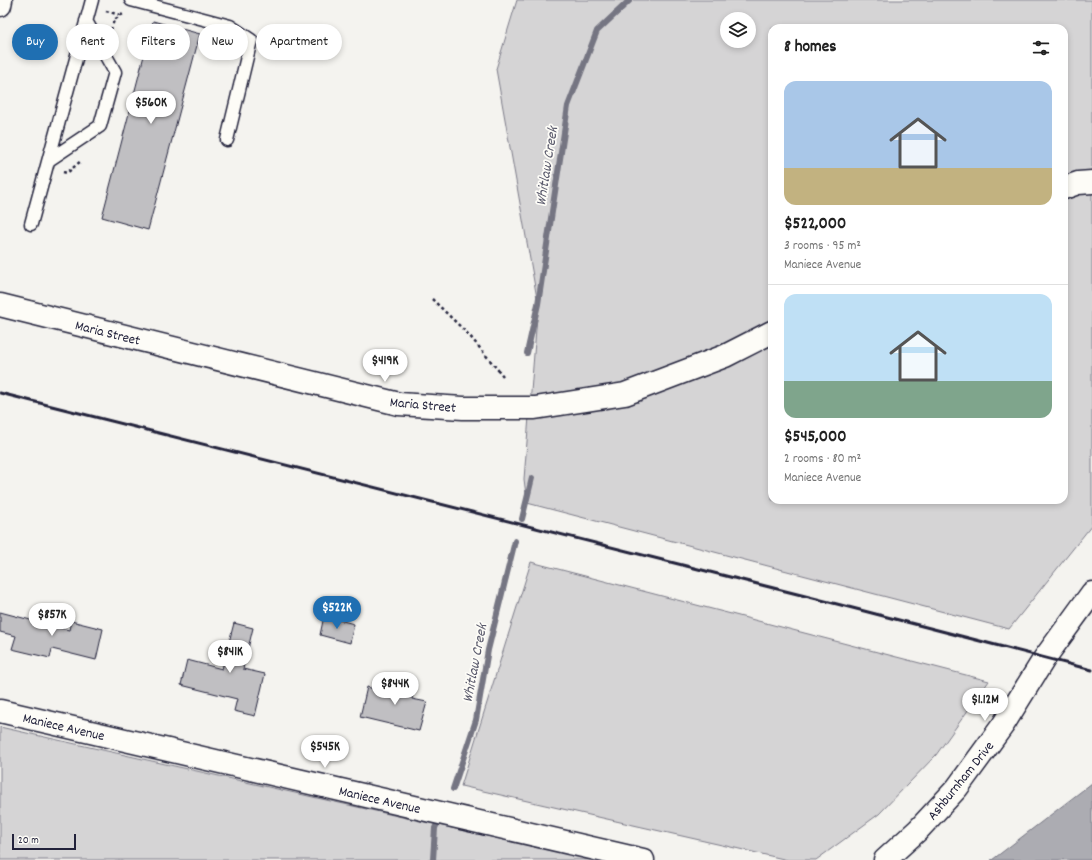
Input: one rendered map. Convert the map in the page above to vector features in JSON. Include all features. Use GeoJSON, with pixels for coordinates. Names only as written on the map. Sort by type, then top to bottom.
{"type":"FeatureCollection","features":[{"type":"Feature","properties":{"kind":"street"},"geometry":{"type":"LineString","coordinates":[[0,5],[1,0]]}},
{"type":"Feature","properties":{"kind":"street"},"geometry":{"type":"LineString","coordinates":[[1068,187],[1078,183],[1092,182]]}},
{"type":"Feature","properties":{"kind":"street","name":"Maria Street"},"geometry":{"type":"LineString","coordinates":[[0,305],[399,404],[463,408],[535,408],[625,394],[725,356],[768,334]]}},
{"type":"Feature","properties":{"kind":"street","name":"Ashburnham Drive"},"geometry":{"type":"LineString","coordinates":[[885,860],[918,830],[957,788],[1003,725],[1044,659],[1092,593]]}},
{"type":"Feature","properties":{"kind":"street","name":"Maniece Avenue"},"geometry":{"type":"LineString","coordinates":[[0,711],[643,860]]}},
{"type":"Feature","properties":{"kind":"lane"},"geometry":{"type":"LineString","coordinates":[[31,224],[92,0]]}},
{"type":"Feature","properties":{"kind":"lane"},"geometry":{"type":"LineString","coordinates":[[130,6],[230,26],[251,40],[227,140]]}},
{"type":"Feature","properties":{"kind":"lane"},"geometry":{"type":"LineString","coordinates":[[48,164],[100,126],[115,72],[86,20]]}},
{"type":"Feature","properties":{"kind":"path"},"geometry":{"type":"LineString","coordinates":[[113,24],[114,20],[130,6]]}},
{"type":"Feature","properties":{"kind":"path"},"geometry":{"type":"LineString","coordinates":[[48,164],[67,173],[84,158]]}},
{"type":"Feature","properties":{"kind":"path"},"geometry":{"type":"LineString","coordinates":[[432,299],[469,335],[503,376]]}},
{"type":"Feature","properties":{"kind":"shaded area"},"geometry":{"type":"Polygon","coordinates":[[[517,0],[1092,0],[1092,525],[1009,629],[527,503],[524,479],[538,304],[496,69],[517,0]]]}},
{"type":"Feature","properties":{"kind":"shaded area"},"geometry":{"type":"Polygon","coordinates":[[[531,562],[989,681],[936,755],[879,814],[816,860],[788,860],[461,786],[531,562]]]}},
{"type":"Feature","properties":{"kind":"shaded area"},"geometry":{"type":"Polygon","coordinates":[[[0,727],[594,860],[0,860],[0,727]]]}},
{"type":"Feature","properties":{"kind":"shaded area"},"geometry":{"type":"Polygon","coordinates":[[[1092,783],[1092,860],[992,860],[1092,783]]]}},
{"type":"Feature","properties":{"kind":"building"},"geometry":{"type":"Polygon","coordinates":[[[153,21],[164,24],[152,24],[153,21]]]}},
{"type":"Feature","properties":{"kind":"building"},"geometry":{"type":"Polygon","coordinates":[[[190,31],[198,33],[198,42],[148,230],[102,217],[143,60],[190,60],[190,31]]]}},
{"type":"Feature","properties":{"kind":"building"},"geometry":{"type":"Polygon","coordinates":[[[0,612],[69,630],[71,621],[103,629],[96,660],[52,649],[50,658],[12,649],[16,636],[0,632],[0,612]]]}},
{"type":"Feature","properties":{"kind":"building"},"geometry":{"type":"Polygon","coordinates":[[[324,616],[354,624],[350,643],[320,635],[324,616]]]}},
{"type":"Feature","properties":{"kind":"building"},"geometry":{"type":"Polygon","coordinates":[[[234,623],[253,628],[243,669],[265,674],[255,716],[234,711],[237,699],[181,685],[187,660],[222,669],[234,623]]]}},
{"type":"Feature","properties":{"kind":"building"},"geometry":{"type":"Polygon","coordinates":[[[393,679],[416,685],[412,699],[427,702],[419,731],[360,717],[367,687],[389,693],[393,679]]]}},
{"type":"Feature","properties":{"kind":"waterway","name":"Whitlaw Creek"},"geometry":{"type":"LineString","coordinates":[[527,353],[538,304],[568,106],[597,31],[630,0]]}},
{"type":"Feature","properties":{"kind":"waterway","name":"Whitlaw Creek"},"geometry":{"type":"LineString","coordinates":[[522,519],[532,478]]}},
{"type":"Feature","properties":{"kind":"waterway","name":"Whitlaw Creek"},"geometry":{"type":"LineString","coordinates":[[453,789],[476,720],[488,650],[515,541]]}},
{"type":"Feature","properties":{"kind":"waterway","name":"Whitlaw Creek"},"geometry":{"type":"LineString","coordinates":[[433,860],[435,828],[440,818]]}},
{"type":"Feature","properties":{"kind":"railway"},"geometry":{"type":"LineString","coordinates":[[0,393],[837,604],[1092,670]]}}]}
